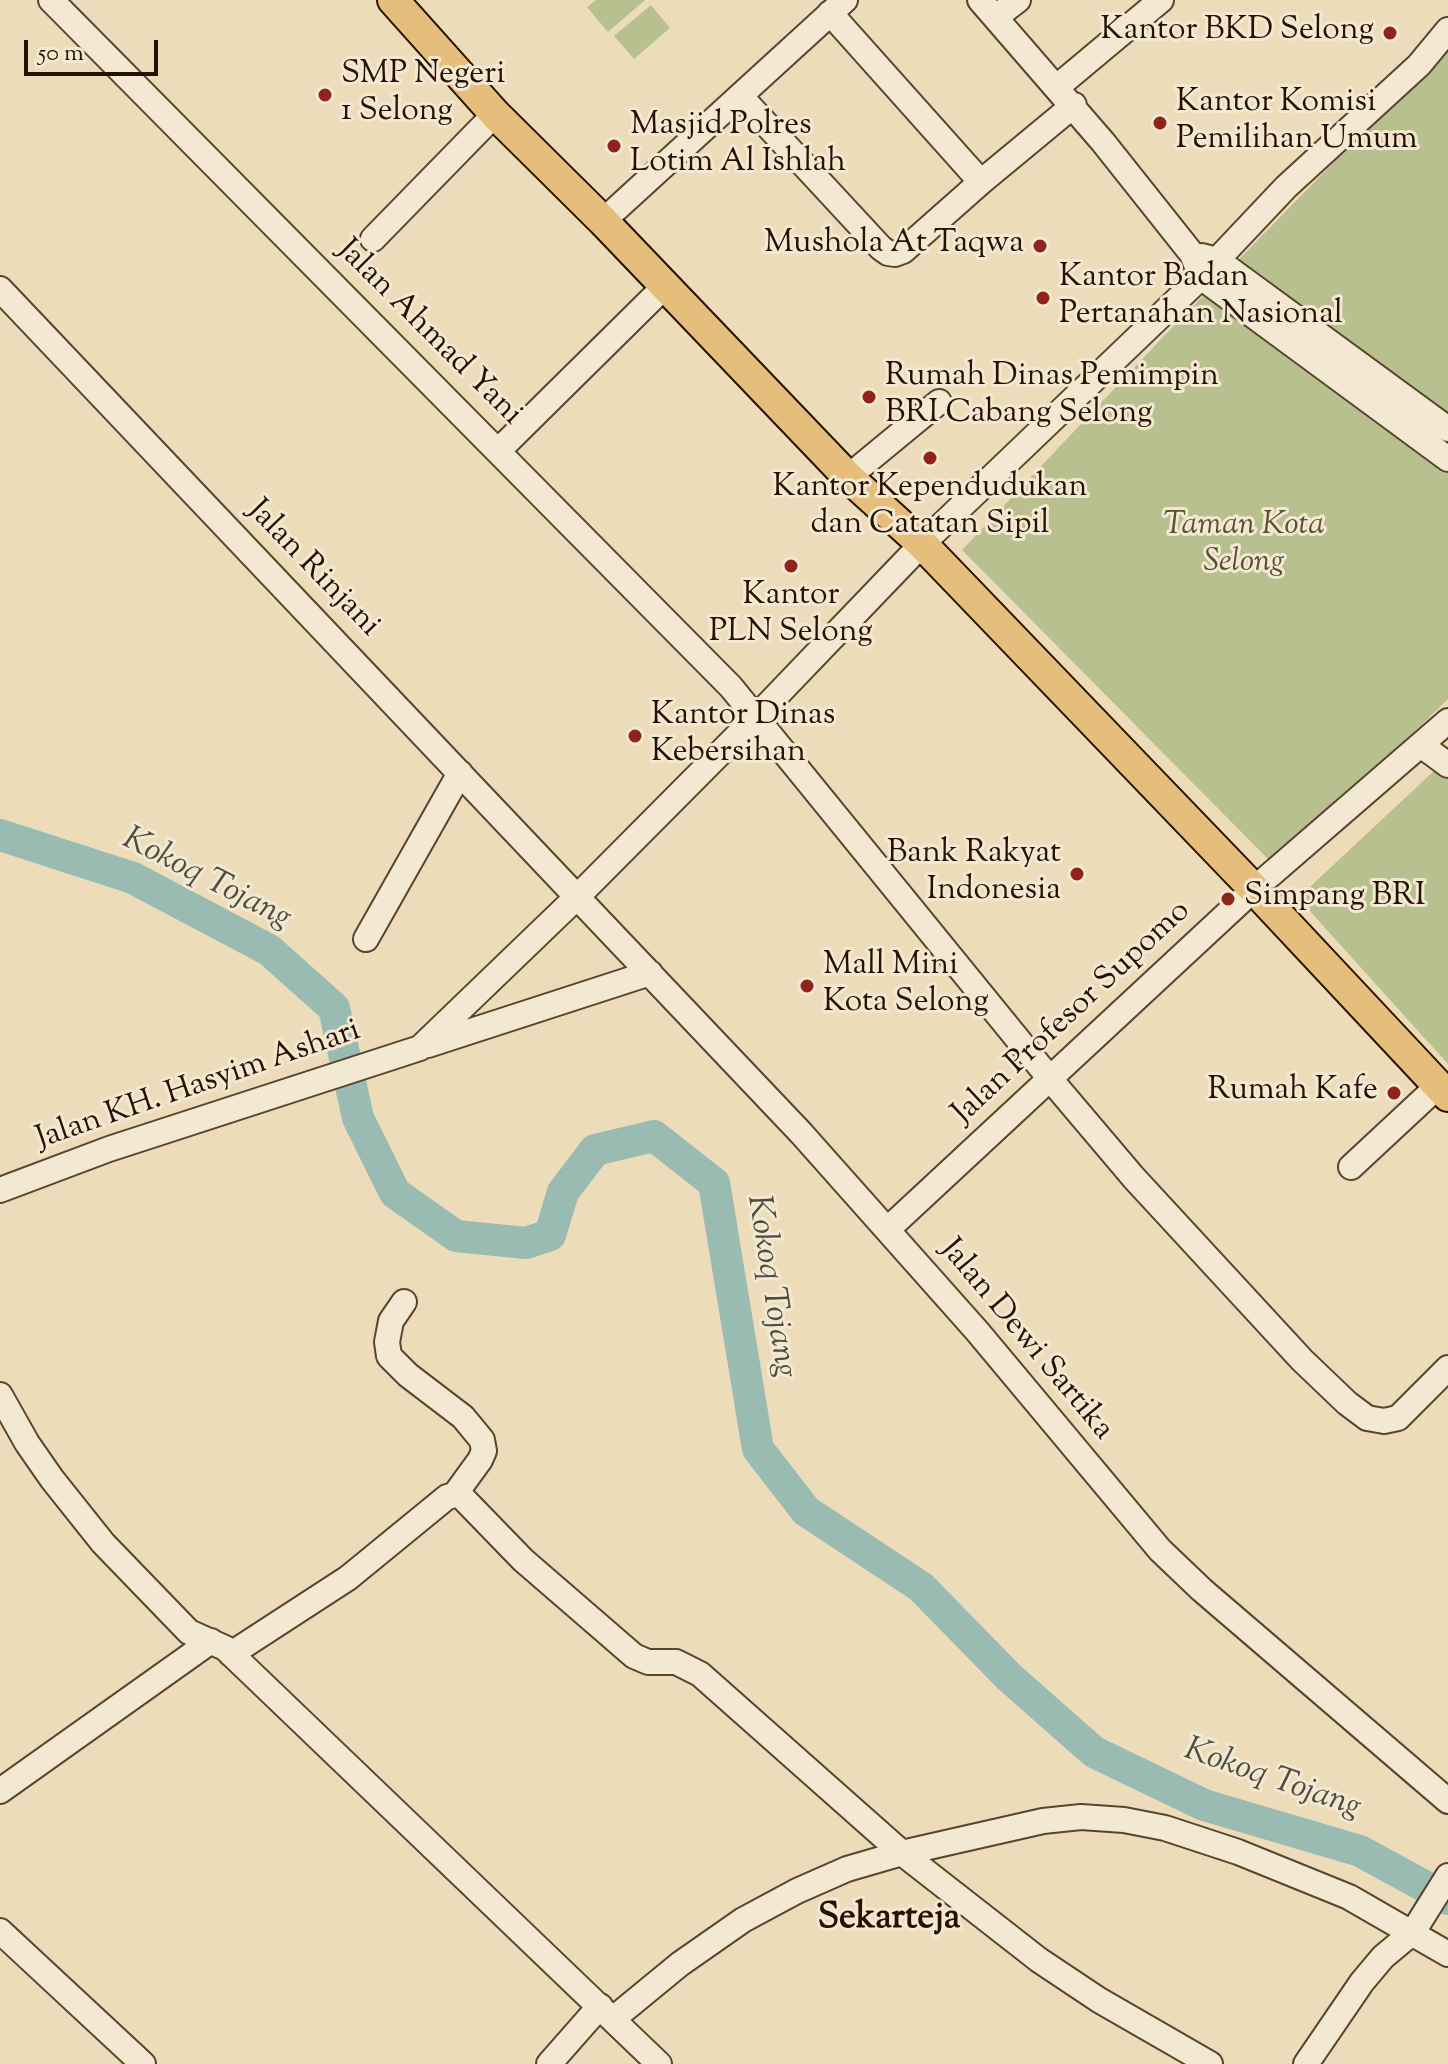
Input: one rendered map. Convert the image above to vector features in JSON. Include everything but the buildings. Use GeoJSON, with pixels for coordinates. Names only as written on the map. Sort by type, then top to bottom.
{"type":"FeatureCollection","features":[{"type":"Feature","properties":{"kind":"main road"},"geometry":{"type":"LineString","coordinates":[[393,0],[495,114],[603,221],[848,477],[922,544],[1254,889],[1443,1091]]}},
{"type":"Feature","properties":{"kind":"street","name":"Jalan Ahmad Yani"},"geometry":{"type":"LineString","coordinates":[[51,0],[757,716],[1051,1080],[1134,1178],[1302,1360],[1367,1418],[1392,1421],[1448,1368]]}},
{"type":"Feature","properties":{"kind":"street"},"geometry":{"type":"LineString","coordinates":[[1018,0],[988,9],[1074,105],[1203,263],[1448,459]]}},
{"type":"Feature","properties":{"kind":"street"},"geometry":{"type":"LineString","coordinates":[[1057,87],[1161,0]]}},
{"type":"Feature","properties":{"kind":"street"},"geometry":{"type":"LineString","coordinates":[[603,221],[837,7],[981,182]]}},
{"type":"Feature","properties":{"kind":"street","name":"Jalan KH. Hasyim Ashari"},"geometry":{"type":"LineString","coordinates":[[420,1048],[578,896],[922,544],[1203,263],[1419,65],[1448,30]]}},
{"type":"Feature","properties":{"kind":"street"},"geometry":{"type":"LineString","coordinates":[[741,97],[888,253],[903,251],[1074,105]]}},
{"type":"Feature","properties":{"kind":"street"},"geometry":{"type":"LineString","coordinates":[[373,239],[495,114]]}},
{"type":"Feature","properties":{"kind":"street"},"geometry":{"type":"LineString","coordinates":[[1203,263],[1448,429]]}},
{"type":"Feature","properties":{"kind":"street"},"geometry":{"type":"LineString","coordinates":[[498,451],[665,286]]}},
{"type":"Feature","properties":{"kind":"street","name":"Jalan Rinjani"},"geometry":{"type":"LineString","coordinates":[[0,289],[578,896]]}},
{"type":"Feature","properties":{"kind":"street"},"geometry":{"type":"LineString","coordinates":[[848,477],[939,402]]}},
{"type":"Feature","properties":{"kind":"street","name":"Jalan Profesor Supomo"},"geometry":{"type":"LineString","coordinates":[[888,1229],[1254,889],[1448,721]]}},
{"type":"Feature","properties":{"kind":"street"},"geometry":{"type":"LineString","coordinates":[[1421,745],[1448,765]]}},
{"type":"Feature","properties":{"kind":"street"},"geometry":{"type":"LineString","coordinates":[[366,939],[460,773]]}},
{"type":"Feature","properties":{"kind":"street","name":"Jalan Dewi Sartika"},"geometry":{"type":"LineString","coordinates":[[578,896],[888,1229],[1160,1550],[1202,1590],[1448,1801]]}},
{"type":"Feature","properties":{"kind":"street","name":"Jalan KH. Hasyim Ashari"},"geometry":{"type":"LineString","coordinates":[[0,1190],[109,1149],[650,973]]}},
{"type":"Feature","properties":{"kind":"street"},"geometry":{"type":"LineString","coordinates":[[1351,1167],[1443,1091]]}},
{"type":"Feature","properties":{"kind":"street"},"geometry":{"type":"LineString","coordinates":[[0,1791],[221,1647],[348,1578],[447,1497],[456,1493],[480,1460],[484,1451],[482,1440],[463,1417],[408,1375],[389,1356],[387,1342],[391,1321],[404,1302]]}},
{"type":"Feature","properties":{"kind":"street"},"geometry":{"type":"LineString","coordinates":[[0,1395],[52,1479],[103,1543],[189,1632],[221,1647],[659,2064]]}},
{"type":"Feature","properties":{"kind":"street"},"geometry":{"type":"LineString","coordinates":[[456,1493],[463,1496],[523,1560],[634,1656],[648,1662],[676,1662],[700,1674],[902,1853],[1069,1981],[1210,2064]]}},
{"type":"Feature","properties":{"kind":"street"},"geometry":{"type":"LineString","coordinates":[[549,2064],[607,2012],[743,1920],[797,1891],[847,1869],[902,1853],[1043,1821],[1081,1817],[1124,1820],[1196,1837],[1287,1870],[1418,1926],[1448,1954]]}},
{"type":"Feature","properties":{"kind":"street"},"geometry":{"type":"LineString","coordinates":[[1306,2064],[1362,1982],[1383,1957],[1418,1926],[1448,1876]]}},
{"type":"Feature","properties":{"kind":"street"},"geometry":{"type":"LineString","coordinates":[[0,1931],[143,2064]]}},
{"type":"Feature","properties":{"kind":"green space"},"geometry":{"type":"Polygon","coordinates":[[[596,0],[645,0],[608,32],[587,7],[596,0]]]}},
{"type":"Feature","properties":{"kind":"green space"},"geometry":{"type":"Polygon","coordinates":[[[651,5],[670,28],[634,59],[614,36],[651,5]]]}},
{"type":"Feature","properties":{"kind":"green space","name":"Taman Kota Selong"},"geometry":{"type":"Polygon","coordinates":[[[1448,45],[1448,699],[1276,867],[962,550],[1164,336],[1448,45]]]}},
{"type":"Feature","properties":{"kind":"green space"},"geometry":{"type":"Polygon","coordinates":[[[1436,769],[1448,779],[1448,1064],[1298,898],[1436,769]]]}},
{"type":"Feature","properties":{"kind":"waterway","name":"Kokoq Tojang"},"geometry":{"type":"LineString","coordinates":[[0,835],[133,878],[269,950],[334,1008],[358,1118],[395,1193],[456,1236],[526,1243],[550,1235],[563,1192],[595,1150],[654,1136],[714,1183],[758,1449],[806,1511],[921,1587],[1009,1677],[1094,1752],[1204,1805],[1360,1851],[1448,1899]]}},
{"type":"Feature","properties":{"kind":"place","name":"Kantor BKD Selong"},"geometry":{"type":"Point","coordinates":[1390,33]}},
{"type":"Feature","properties":{"kind":"place","name":"SMP Negeri 1 Selong"},"geometry":{"type":"Point","coordinates":[325,95]}},
{"type":"Feature","properties":{"kind":"place","name":"Kantor Komisi Pemilihan Umum"},"geometry":{"type":"Point","coordinates":[1160,123]}},
{"type":"Feature","properties":{"kind":"place","name":"Masjid Polres Lotim Al Ishlah"},"geometry":{"type":"Point","coordinates":[614,146]}},
{"type":"Feature","properties":{"kind":"place","name":"Mushola At Taqwa"},"geometry":{"type":"Point","coordinates":[1040,246]}},
{"type":"Feature","properties":{"kind":"place","name":"Kantor Badan Pertanahan Nasional"},"geometry":{"type":"Point","coordinates":[1043,298]}},
{"type":"Feature","properties":{"kind":"place","name":"Rumah Dinas Pemimpin BRI Cabang Selong"},"geometry":{"type":"Point","coordinates":[869,397]}},
{"type":"Feature","properties":{"kind":"place","name":"Kantor Kependudukan dan Catatan Sipil"},"geometry":{"type":"Point","coordinates":[930,458]}},
{"type":"Feature","properties":{"kind":"place","name":"Kantor PLN Selong"},"geometry":{"type":"Point","coordinates":[791,566]}},
{"type":"Feature","properties":{"kind":"place","name":"Kantor Dinas Kebersihan"},"geometry":{"type":"Point","coordinates":[635,736]}},
{"type":"Feature","properties":{"kind":"place","name":"Bank Rakyat Indonesia"},"geometry":{"type":"Point","coordinates":[1077,874]}},
{"type":"Feature","properties":{"kind":"place","name":"Simpang BRI"},"geometry":{"type":"Point","coordinates":[1228,899]}},
{"type":"Feature","properties":{"kind":"place","name":"Mall Mini Kota Selong"},"geometry":{"type":"Point","coordinates":[807,986]}},
{"type":"Feature","properties":{"kind":"place","name":"Rumah Kafe"},"geometry":{"type":"Point","coordinates":[1394,1093]}},
{"type":"Feature","properties":{"kind":"district","name":"Sekarteja"},"geometry":{"type":"Point","coordinates":[889,1921]}}]}
